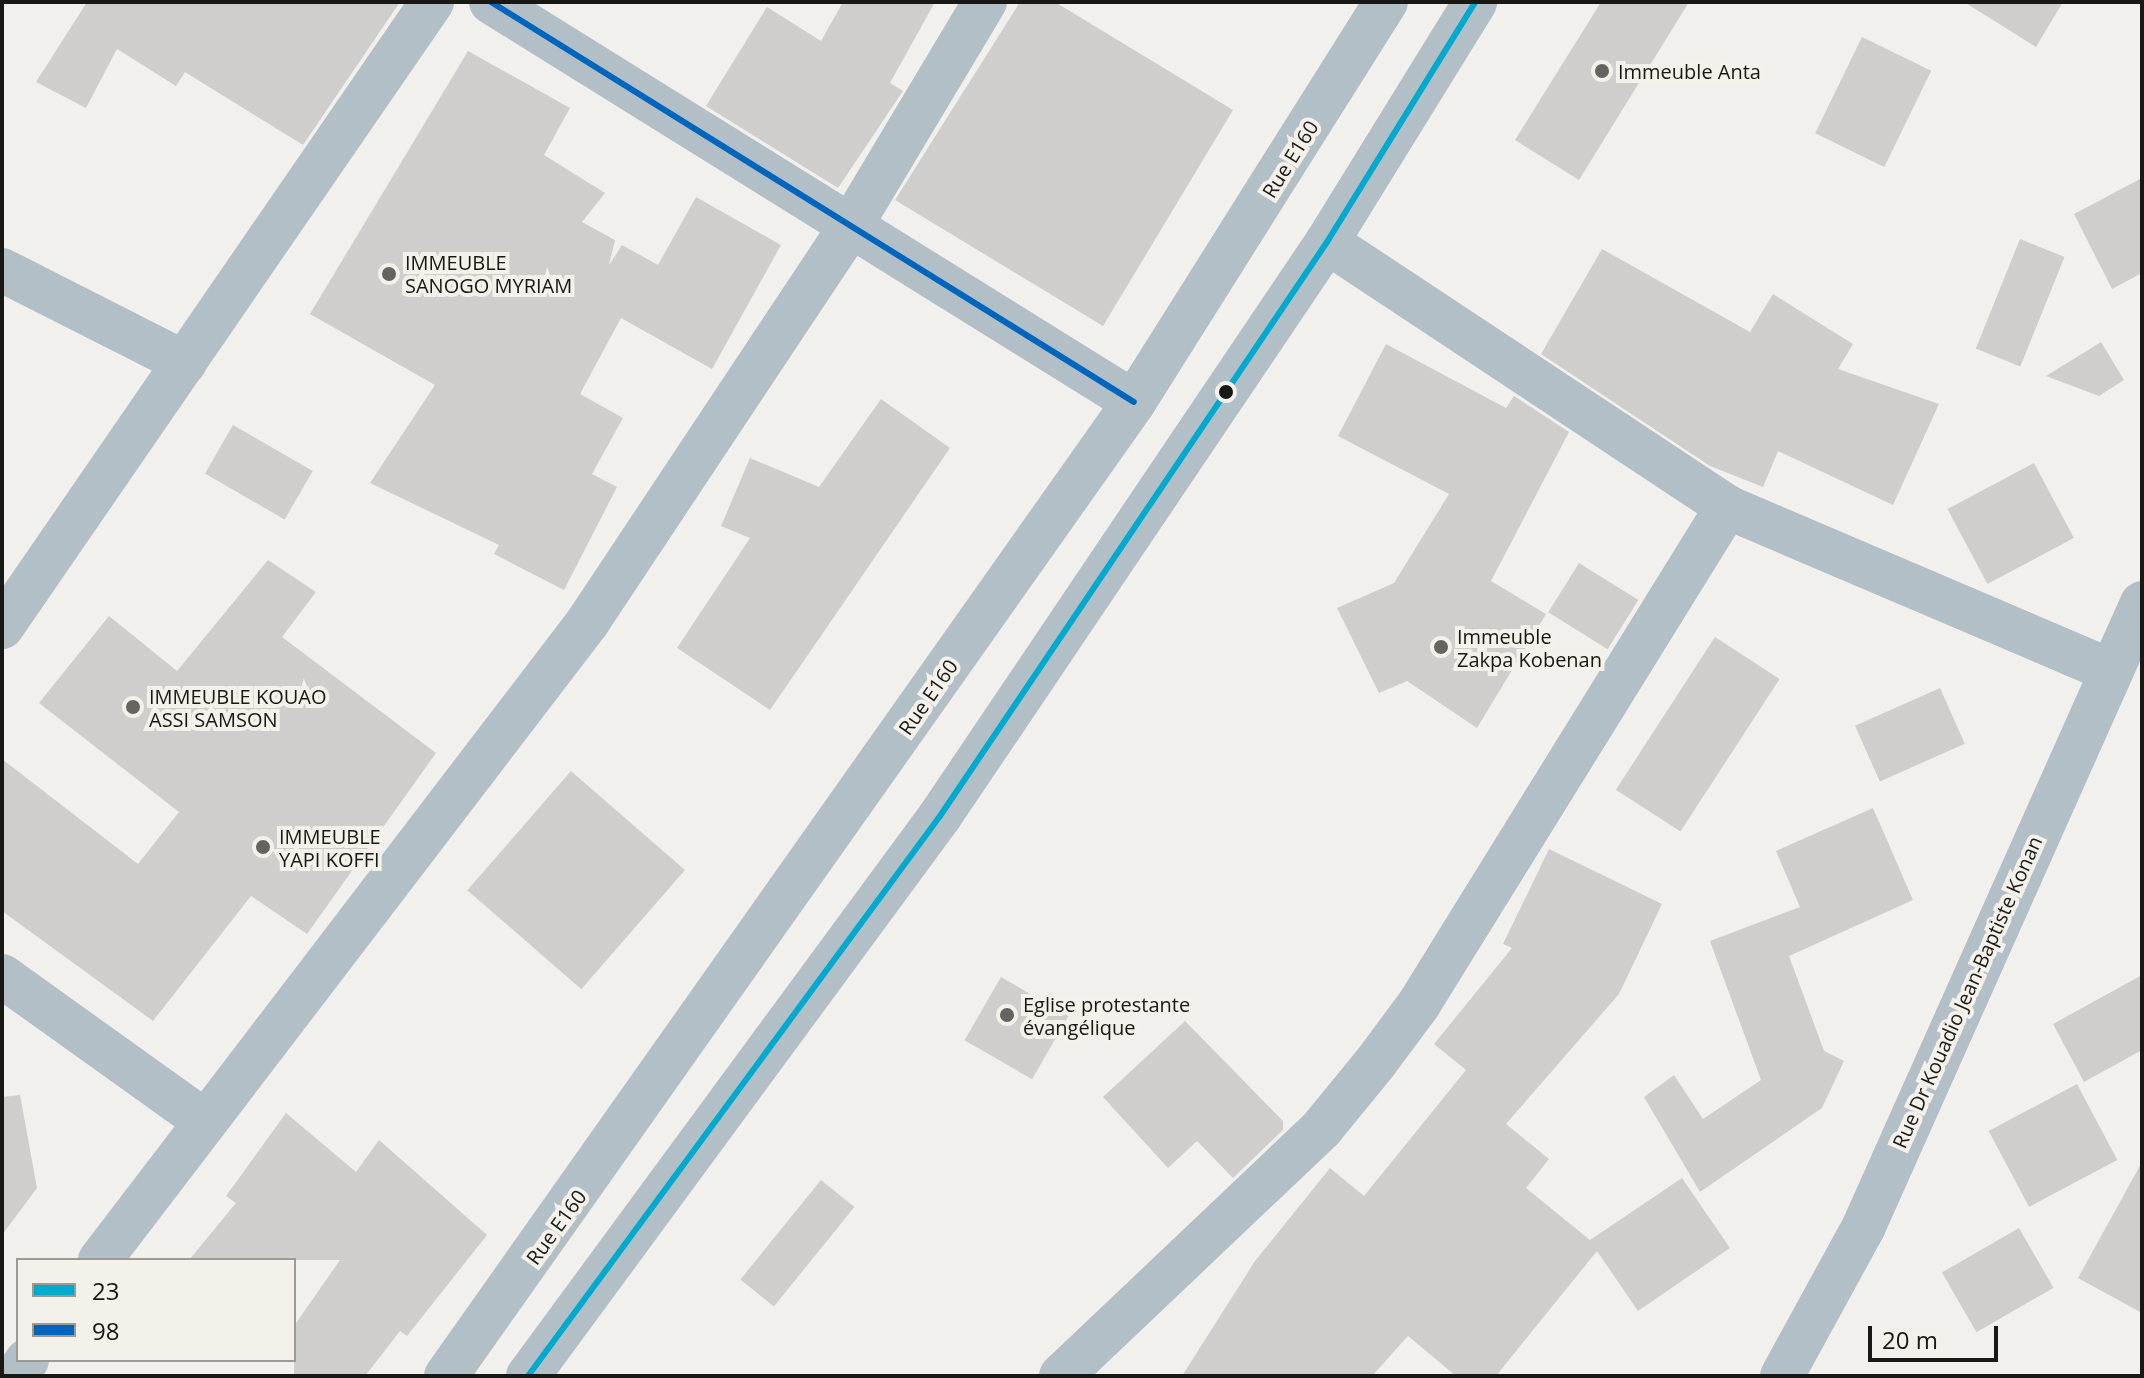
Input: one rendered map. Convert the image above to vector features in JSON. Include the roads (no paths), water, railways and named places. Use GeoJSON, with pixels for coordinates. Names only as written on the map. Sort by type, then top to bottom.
{"type":"FeatureCollection","features":[{"type":"Feature","properties":{"kind":"street"},"geometry":{"type":"LineString","coordinates":[[2,627],[432,2]]}},
{"type":"Feature","properties":{"kind":"street"},"geometry":{"type":"LineString","coordinates":[[491,2],[1134,402]]}},
{"type":"Feature","properties":{"kind":"street"},"geometry":{"type":"LineString","coordinates":[[101,1258],[202,1119],[481,769],[852,224],[985,2]]}},
{"type":"Feature","properties":{"kind":"street","name":"Rue E160"},"geometry":{"type":"LineString","coordinates":[[446,1376],[1134,402],[1386,2]]}},
{"type":"Feature","properties":{"kind":"street"},"geometry":{"type":"LineString","coordinates":[[528,1376],[940,816],[1327,242],[1475,2]]}},
{"type":"Feature","properties":{"kind":"street"},"geometry":{"type":"LineString","coordinates":[[1327,242],[1727,507],[2110,670]]}},
{"type":"Feature","properties":{"kind":"street"},"geometry":{"type":"LineString","coordinates":[[2,270],[185,363]]}},
{"type":"Feature","properties":{"kind":"street"},"geometry":{"type":"LineString","coordinates":[[1061,1376],[1322,1128],[1376,1062],[1727,507]]}},
{"type":"Feature","properties":{"kind":"street","name":"Rue Dr Kouadio Jean-Baptiste Konan"},"geometry":{"type":"LineString","coordinates":[[1782,1376],[1864,1226],[2142,603]]}},
{"type":"Feature","properties":{"kind":"street"},"geometry":{"type":"LineString","coordinates":[[2,976],[202,1119]]}},
{"type":"Feature","properties":{"kind":"place","name":"Immeuble Anta"},"geometry":{"type":"Point","coordinates":[1602,71]}},
{"type":"Feature","properties":{"kind":"place","name":"IMMEUBLE SANOGO MYRIAM"},"geometry":{"type":"Point","coordinates":[389,274]}},
{"type":"Feature","properties":{"kind":"place","name":"Immeuble Zakpa Kobenan"},"geometry":{"type":"Point","coordinates":[1441,647]}},
{"type":"Feature","properties":{"kind":"place","name":"IMMEUBLE KOUAO ASSI SAMSON"},"geometry":{"type":"Point","coordinates":[133,707]}},
{"type":"Feature","properties":{"kind":"place","name":"IMMEUBLE YAPI KOFFI"},"geometry":{"type":"Point","coordinates":[263,847]}},
{"type":"Feature","properties":{"kind":"place","name":"Eglise protestante évangélique"},"geometry":{"type":"Point","coordinates":[1007,1015]}}]}
